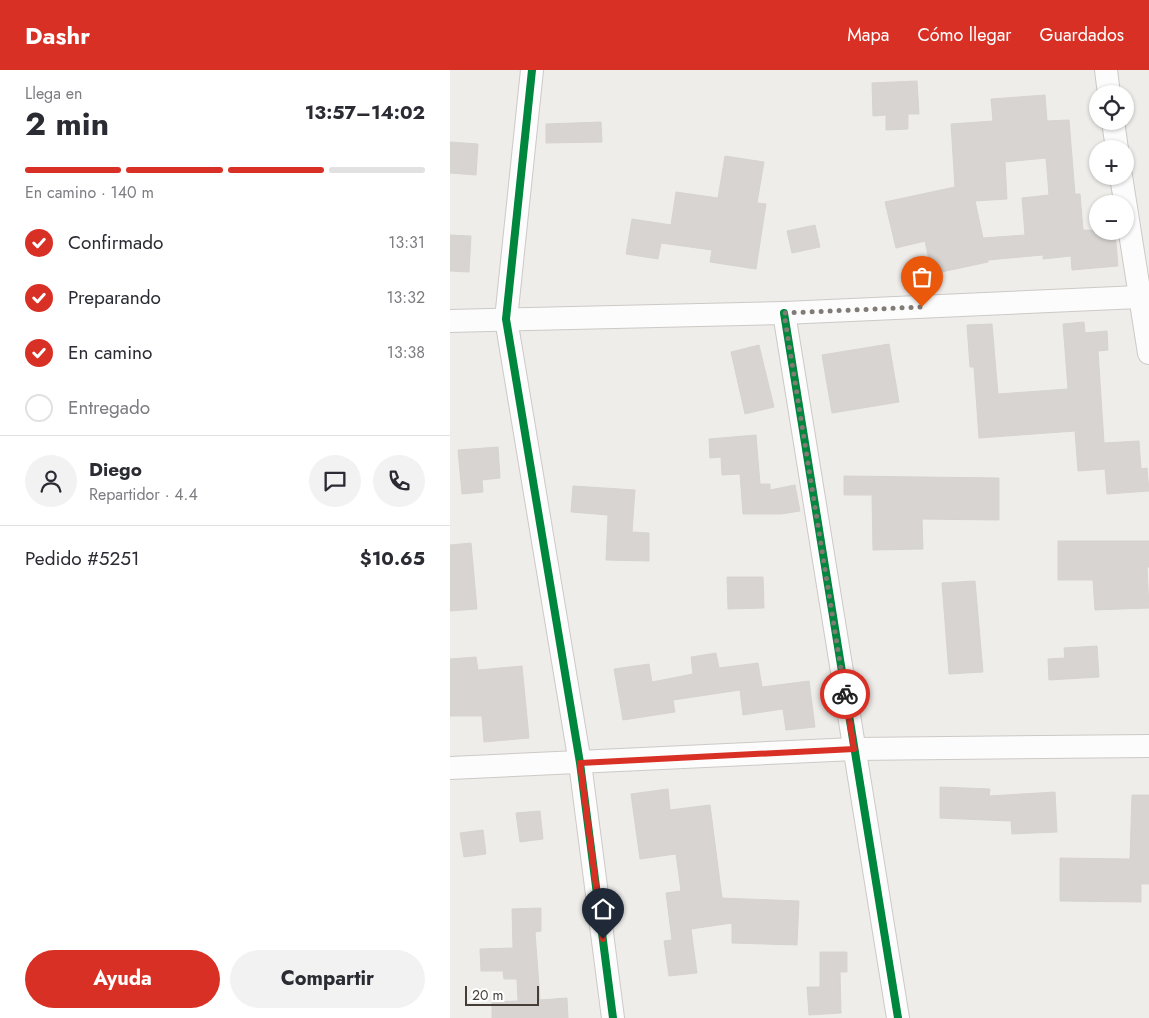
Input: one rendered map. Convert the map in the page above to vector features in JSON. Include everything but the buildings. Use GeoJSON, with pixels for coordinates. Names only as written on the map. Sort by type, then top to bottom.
{"type":"FeatureCollection","features":[{"type":"Feature","properties":{"kind":"street"},"geometry":{"type":"LineString","coordinates":[[532,70],[506,319],[580,763],[613,1018]]}},
{"type":"Feature","properties":{"kind":"street"},"geometry":{"type":"LineString","coordinates":[[1106,70],[1108,85]]}},
{"type":"Feature","properties":{"kind":"street"},"geometry":{"type":"LineString","coordinates":[[1123,185],[1149,353]]}},
{"type":"Feature","properties":{"kind":"street"},"geometry":{"type":"LineString","coordinates":[[450,321],[784,313],[1139,297]]}},
{"type":"Feature","properties":{"kind":"street"},"geometry":{"type":"LineString","coordinates":[[784,313],[898,1018]]}},
{"type":"Feature","properties":{"kind":"street"},"geometry":{"type":"LineString","coordinates":[[450,768],[854,749],[1149,746]]}},
{"type":"Feature","properties":{"kind":"cycle path"},"geometry":{"type":"LineString","coordinates":[[532,70],[506,319],[580,763],[613,1018]]}},
{"type":"Feature","properties":{"kind":"cycle path"},"geometry":{"type":"LineString","coordinates":[[784,313],[898,1018]]}},
{"type":"Feature","properties":{"kind":"way so far"},"geometry":{"type":"LineString","coordinates":[[845,694],[784,313],[922,307]]}},
{"type":"Feature","properties":{"kind":"route"},"geometry":{"type":"LineString","coordinates":[[603,939],[580,763],[854,749],[845,694]]}}]}
